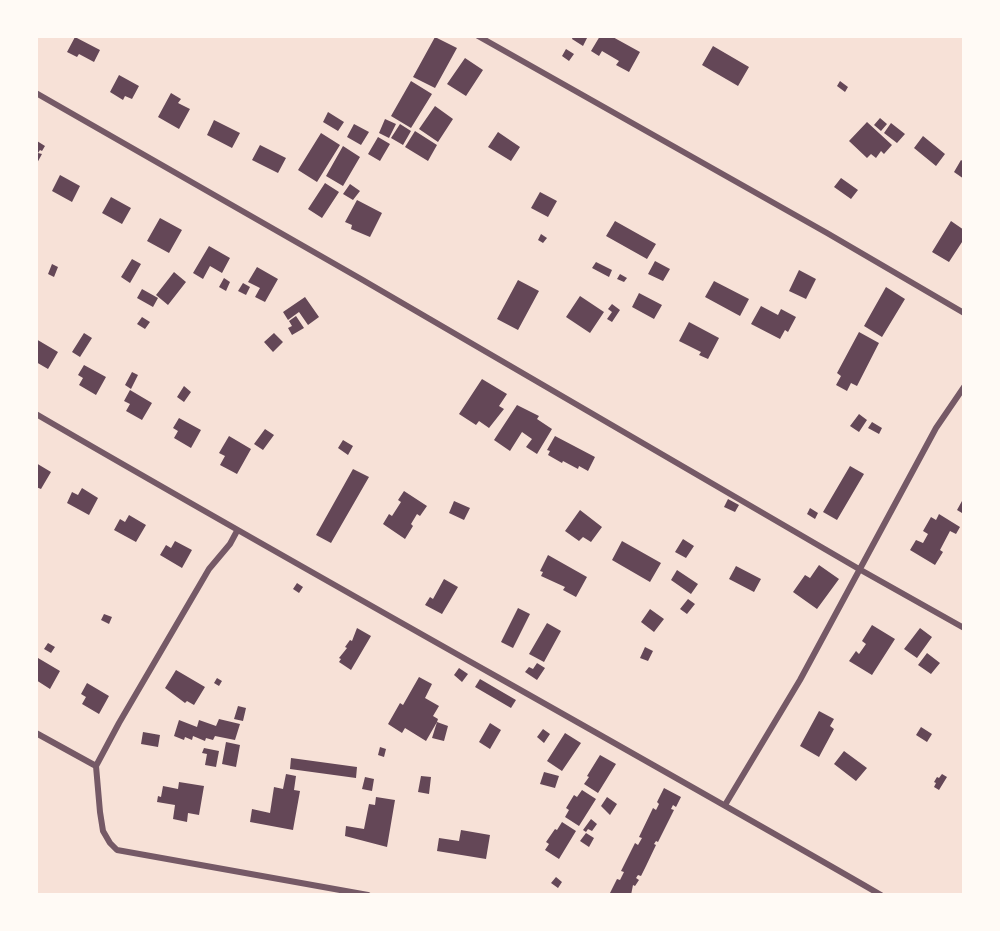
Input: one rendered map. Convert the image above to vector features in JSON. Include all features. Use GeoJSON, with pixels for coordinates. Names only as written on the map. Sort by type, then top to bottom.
{"type":"FeatureCollection","features":[{"type":"Feature","properties":{"kind":"street"},"geometry":{"type":"LineString","coordinates":[[478,36],[964,313]]}},
{"type":"Feature","properties":{"kind":"street"},"geometry":{"type":"LineString","coordinates":[[36,93],[859,569],[964,627]]}},
{"type":"Feature","properties":{"kind":"street"},"geometry":{"type":"LineString","coordinates":[[725,805],[800,680],[936,428],[964,387]]}},
{"type":"Feature","properties":{"kind":"street"},"geometry":{"type":"LineString","coordinates":[[36,414],[237,531],[881,895]]}},
{"type":"Feature","properties":{"kind":"street"},"geometry":{"type":"LineString","coordinates":[[237,531],[230,544],[209,569],[96,766],[103,831],[117,850],[368,895]]}},
{"type":"Feature","properties":{"kind":"street"},"geometry":{"type":"LineString","coordinates":[[36,734],[96,766]]}},
{"type":"Feature","properties":{"kind":"building"},"geometry":{"type":"Polygon","coordinates":[[[573,36],[588,36],[583,46],[572,39],[573,36]]]}},
{"type":"Feature","properties":{"kind":"building"},"geometry":{"type":"Polygon","coordinates":[[[600,36],[611,36],[640,52],[629,72],[616,65],[619,61],[602,51],[599,56],[591,51],[600,36]]]}},
{"type":"Feature","properties":{"kind":"building"},"geometry":{"type":"Polygon","coordinates":[[[75,37],[100,50],[94,62],[79,54],[77,57],[67,52],[75,37]]]}},
{"type":"Feature","properties":{"kind":"building"},"geometry":{"type":"Polygon","coordinates":[[[435,37],[457,48],[435,88],[413,77],[435,37]]]}},
{"type":"Feature","properties":{"kind":"building"},"geometry":{"type":"Polygon","coordinates":[[[713,46],[749,67],[738,86],[702,65],[713,46]]]}},
{"type":"Feature","properties":{"kind":"building"},"geometry":{"type":"Polygon","coordinates":[[[566,49],[574,54],[569,61],[562,56],[566,49]]]}},
{"type":"Feature","properties":{"kind":"building"},"geometry":{"type":"Polygon","coordinates":[[[465,58],[483,70],[466,96],[447,84],[465,58]]]}},
{"type":"Feature","properties":{"kind":"building"},"geometry":{"type":"Polygon","coordinates":[[[119,75],[139,86],[132,99],[125,96],[123,100],[110,92],[119,75]]]}},
{"type":"Feature","properties":{"kind":"building"},"geometry":{"type":"Polygon","coordinates":[[[411,81],[432,94],[411,128],[391,116],[411,81]]]}},
{"type":"Feature","properties":{"kind":"building"},"geometry":{"type":"Polygon","coordinates":[[[840,81],[848,87],[845,92],[837,86],[840,81]]]}},
{"type":"Feature","properties":{"kind":"building"},"geometry":{"type":"Polygon","coordinates":[[[171,93],[181,99],[178,103],[190,109],[179,129],[158,117],[171,93]]]}},
{"type":"Feature","properties":{"kind":"building"},"geometry":{"type":"Polygon","coordinates":[[[435,106],[453,119],[438,142],[419,129],[435,106]]]}},
{"type":"Feature","properties":{"kind":"building"},"geometry":{"type":"Polygon","coordinates":[[[328,112],[344,122],[338,131],[323,122],[328,112]]]}},
{"type":"Feature","properties":{"kind":"building"},"geometry":{"type":"Polygon","coordinates":[[[880,118],[887,124],[881,131],[874,125],[880,118]]]}},
{"type":"Feature","properties":{"kind":"building"},"geometry":{"type":"Polygon","coordinates":[[[385,119],[396,124],[389,138],[379,133],[385,119]]]}},
{"type":"Feature","properties":{"kind":"building"},"geometry":{"type":"Polygon","coordinates":[[[214,120],[240,133],[232,148],[207,135],[214,120]]]}},
{"type":"Feature","properties":{"kind":"building"},"geometry":{"type":"Polygon","coordinates":[[[867,122],[892,145],[884,154],[881,151],[876,158],[871,154],[867,158],[849,141],[867,122]]]}},
{"type":"Feature","properties":{"kind":"building"},"geometry":{"type":"Polygon","coordinates":[[[891,123],[905,134],[897,143],[884,133],[891,123]]]}},
{"type":"Feature","properties":{"kind":"building"},"geometry":{"type":"Polygon","coordinates":[[[354,124],[369,132],[361,145],[347,137],[354,124]]]}},
{"type":"Feature","properties":{"kind":"building"},"geometry":{"type":"Polygon","coordinates":[[[400,124],[411,131],[403,145],[391,138],[400,124]]]}},
{"type":"Feature","properties":{"kind":"building"},"geometry":{"type":"Polygon","coordinates":[[[415,131],[437,145],[428,161],[405,147],[415,131]]]}},
{"type":"Feature","properties":{"kind":"building"},"geometry":{"type":"Polygon","coordinates":[[[498,132],[520,147],[511,161],[488,147],[498,132]]]}},
{"type":"Feature","properties":{"kind":"building"},"geometry":{"type":"Polygon","coordinates":[[[321,133],[340,145],[317,182],[298,170],[321,133]]]}},
{"type":"Feature","properties":{"kind":"building"},"geometry":{"type":"Polygon","coordinates":[[[923,136],[945,154],[936,166],[914,148],[923,136]]]}},
{"type":"Feature","properties":{"kind":"building"},"geometry":{"type":"Polygon","coordinates":[[[378,137],[390,144],[380,161],[368,154],[378,137]]]}},
{"type":"Feature","properties":{"kind":"building"},"geometry":{"type":"Polygon","coordinates":[[[37,141],[45,146],[38,153],[42,154],[36,165],[37,141]]]}},
{"type":"Feature","properties":{"kind":"building"},"geometry":{"type":"Polygon","coordinates":[[[260,145],[286,158],[278,173],[252,160],[260,145]]]}},
{"type":"Feature","properties":{"kind":"building"},"geometry":{"type":"Polygon","coordinates":[[[343,146],[360,157],[343,186],[326,176],[343,146]]]}},
{"type":"Feature","properties":{"kind":"building"},"geometry":{"type":"Polygon","coordinates":[[[961,160],[964,162],[964,179],[954,172],[961,160]]]}},
{"type":"Feature","properties":{"kind":"building"},"geometry":{"type":"Polygon","coordinates":[[[60,175],[80,186],[72,202],[52,191],[60,175]]]}},
{"type":"Feature","properties":{"kind":"building"},"geometry":{"type":"Polygon","coordinates":[[[841,178],[858,190],[851,199],[834,187],[841,178]]]}},
{"type":"Feature","properties":{"kind":"building"},"geometry":{"type":"Polygon","coordinates":[[[325,183],[339,192],[322,218],[308,209],[325,183]]]}},
{"type":"Feature","properties":{"kind":"building"},"geometry":{"type":"Polygon","coordinates":[[[350,184],[360,191],[353,200],[343,194],[350,184]]]}},
{"type":"Feature","properties":{"kind":"building"},"geometry":{"type":"Polygon","coordinates":[[[540,192],[557,201],[548,217],[531,208],[540,192]]]}},
{"type":"Feature","properties":{"kind":"building"},"geometry":{"type":"Polygon","coordinates":[[[111,197],[131,208],[122,224],[102,213],[111,197]]]}},
{"type":"Feature","properties":{"kind":"building"},"geometry":{"type":"Polygon","coordinates":[[[357,200],[382,213],[370,237],[351,229],[352,225],[345,222],[357,200]]]}},
{"type":"Feature","properties":{"kind":"building"},"geometry":{"type":"Polygon","coordinates":[[[160,218],[182,230],[169,253],[147,241],[160,218]]]}},
{"type":"Feature","properties":{"kind":"building"},"geometry":{"type":"Polygon","coordinates":[[[615,221],[656,244],[647,259],[606,236],[615,221]]]}},
{"type":"Feature","properties":{"kind":"building"},"geometry":{"type":"Polygon","coordinates":[[[951,221],[964,230],[964,239],[949,262],[932,252],[951,221]]]}},
{"type":"Feature","properties":{"kind":"building"},"geometry":{"type":"Polygon","coordinates":[[[541,234],[547,238],[543,243],[538,240],[541,234]]]}},
{"type":"Feature","properties":{"kind":"building"},"geometry":{"type":"Polygon","coordinates":[[[209,246],[230,258],[222,273],[210,266],[203,279],[193,273],[209,246]]]}},
{"type":"Feature","properties":{"kind":"building"},"geometry":{"type":"Polygon","coordinates":[[[132,259],[141,264],[130,283],[121,277],[132,259]]]}},
{"type":"Feature","properties":{"kind":"building"},"geometry":{"type":"Polygon","coordinates":[[[655,261],[670,269],[663,281],[648,274],[655,261]]]}},
{"type":"Feature","properties":{"kind":"building"},"geometry":{"type":"Polygon","coordinates":[[[596,262],[612,270],[609,277],[592,268],[596,262]]]}},
{"type":"Feature","properties":{"kind":"building"},"geometry":{"type":"Polygon","coordinates":[[[52,264],[58,267],[54,277],[48,274],[52,264]]]}},
{"type":"Feature","properties":{"kind":"building"},"geometry":{"type":"Polygon","coordinates":[[[257,267],[278,279],[265,302],[255,297],[260,288],[248,282],[257,267]]]}},
{"type":"Feature","properties":{"kind":"building"},"geometry":{"type":"Polygon","coordinates":[[[799,270],[816,279],[806,299],[789,291],[799,270]]]}},
{"type":"Feature","properties":{"kind":"building"},"geometry":{"type":"Polygon","coordinates":[[[174,272],[186,282],[168,305],[156,295],[174,272]]]}},
{"type":"Feature","properties":{"kind":"building"},"geometry":{"type":"Polygon","coordinates":[[[620,274],[627,278],[624,282],[617,279],[620,274]]]}},
{"type":"Feature","properties":{"kind":"building"},"geometry":{"type":"Polygon","coordinates":[[[224,278],[230,282],[226,291],[219,287],[224,278]]]}},
{"type":"Feature","properties":{"kind":"building"},"geometry":{"type":"Polygon","coordinates":[[[518,280],[539,291],[518,330],[497,319],[518,280]]]}},
{"type":"Feature","properties":{"kind":"building"},"geometry":{"type":"Polygon","coordinates":[[[714,281],[749,299],[740,316],[705,297],[714,281]]]}},
{"type":"Feature","properties":{"kind":"building"},"geometry":{"type":"Polygon","coordinates":[[[243,283],[250,287],[246,295],[238,291],[243,283]]]}},
{"type":"Feature","properties":{"kind":"building"},"geometry":{"type":"Polygon","coordinates":[[[886,287],[905,299],[882,337],[864,326],[886,287]]]}},
{"type":"Feature","properties":{"kind":"building"},"geometry":{"type":"Polygon","coordinates":[[[142,289],[158,298],[153,307],[137,298],[142,289]]]}},
{"type":"Feature","properties":{"kind":"building"},"geometry":{"type":"Polygon","coordinates":[[[639,293],[662,305],[654,319],[632,307],[639,293]]]}},
{"type":"Feature","properties":{"kind":"building"},"geometry":{"type":"Polygon","coordinates":[[[580,296],[604,312],[590,333],[566,317],[580,296]]]}},
{"type":"Feature","properties":{"kind":"building"},"geometry":{"type":"Polygon","coordinates":[[[305,297],[319,317],[308,325],[299,312],[288,320],[283,312],[305,297]]]}},
{"type":"Feature","properties":{"kind":"building"},"geometry":{"type":"Polygon","coordinates":[[[612,304],[620,310],[612,322],[607,319],[612,312],[608,309],[612,304]]]}},
{"type":"Feature","properties":{"kind":"building"},"geometry":{"type":"Polygon","coordinates":[[[761,306],[778,315],[781,309],[796,317],[788,332],[785,330],[780,339],[751,324],[761,306]]]}},
{"type":"Feature","properties":{"kind":"building"},"geometry":{"type":"Polygon","coordinates":[[[296,316],[304,328],[292,335],[288,328],[292,326],[289,321],[296,316]]]}},
{"type":"Feature","properties":{"kind":"building"},"geometry":{"type":"Polygon","coordinates":[[[142,317],[150,322],[145,329],[137,324],[142,317]]]}},
{"type":"Feature","properties":{"kind":"building"},"geometry":{"type":"Polygon","coordinates":[[[689,322],[719,338],[708,359],[699,355],[701,352],[679,341],[689,322]]]}},
{"type":"Feature","properties":{"kind":"building"},"geometry":{"type":"Polygon","coordinates":[[[859,332],[879,343],[857,386],[851,383],[847,391],[836,385],[841,376],[837,373],[859,332]]]}},
{"type":"Feature","properties":{"kind":"building"},"geometry":{"type":"Polygon","coordinates":[[[84,333],[92,338],[80,357],[72,352],[84,333]]]}},
{"type":"Feature","properties":{"kind":"building"},"geometry":{"type":"Polygon","coordinates":[[[274,333],[283,342],[273,352],[264,342],[274,333]]]}},
{"type":"Feature","properties":{"kind":"building"},"geometry":{"type":"Polygon","coordinates":[[[36,339],[58,352],[48,369],[36,362],[36,339]]]}},
{"type":"Feature","properties":{"kind":"building"},"geometry":{"type":"Polygon","coordinates":[[[84,365],[106,377],[96,395],[79,385],[83,378],[78,375],[84,365]]]}},
{"type":"Feature","properties":{"kind":"building"},"geometry":{"type":"Polygon","coordinates":[[[132,372],[138,375],[131,389],[125,385],[132,372]]]}},
{"type":"Feature","properties":{"kind":"building"},"geometry":{"type":"Polygon","coordinates":[[[482,379],[507,394],[499,406],[504,409],[489,428],[479,421],[476,425],[459,414],[482,379]]]}},
{"type":"Feature","properties":{"kind":"building"},"geometry":{"type":"Polygon","coordinates":[[[184,386],[191,392],[184,402],[177,397],[184,386]]]}},
{"type":"Feature","properties":{"kind":"building"},"geometry":{"type":"Polygon","coordinates":[[[130,390],[152,403],[142,420],[126,411],[130,404],[124,401],[130,390]]]}},
{"type":"Feature","properties":{"kind":"building"},"geometry":{"type":"Polygon","coordinates":[[[517,405],[539,416],[537,419],[552,429],[537,454],[526,447],[532,439],[522,432],[510,451],[494,440],[517,405]]]}},
{"type":"Feature","properties":{"kind":"building"},"geometry":{"type":"Polygon","coordinates":[[[859,414],[867,420],[859,432],[850,426],[859,414]]]}},
{"type":"Feature","properties":{"kind":"building"},"geometry":{"type":"Polygon","coordinates":[[[179,418],[201,430],[191,448],[174,438],[178,431],[173,428],[179,418]]]}},
{"type":"Feature","properties":{"kind":"building"},"geometry":{"type":"Polygon","coordinates":[[[872,422],[882,428],[879,434],[868,428],[872,422]]]}},
{"type":"Feature","properties":{"kind":"building"},"geometry":{"type":"Polygon","coordinates":[[[265,429],[274,435],[263,450],[254,444],[265,429]]]}},
{"type":"Feature","properties":{"kind":"building"},"geometry":{"type":"Polygon","coordinates":[[[229,436],[251,449],[237,474],[220,465],[225,456],[219,453],[229,436]]]}},
{"type":"Feature","properties":{"kind":"building"},"geometry":{"type":"Polygon","coordinates":[[[555,436],[595,457],[588,471],[579,466],[578,469],[563,461],[562,463],[548,455],[550,451],[547,450],[555,436]]]}},
{"type":"Feature","properties":{"kind":"building"},"geometry":{"type":"Polygon","coordinates":[[[343,440],[353,446],[348,455],[338,448],[343,440]]]}},
{"type":"Feature","properties":{"kind":"building"},"geometry":{"type":"Polygon","coordinates":[[[36,463],[51,472],[41,489],[36,487],[36,463]]]}},
{"type":"Feature","properties":{"kind":"building"},"geometry":{"type":"Polygon","coordinates":[[[850,466],[864,474],[837,520],[823,512],[850,466]]]}},
{"type":"Feature","properties":{"kind":"building"},"geometry":{"type":"Polygon","coordinates":[[[353,469],[369,477],[331,543],[316,535],[353,469]]]}},
{"type":"Feature","properties":{"kind":"building"},"geometry":{"type":"Polygon","coordinates":[[[82,488],[98,498],[89,515],[67,503],[72,492],[78,495],[82,488]]]}},
{"type":"Feature","properties":{"kind":"building"},"geometry":{"type":"Polygon","coordinates":[[[404,491],[427,506],[420,516],[417,514],[405,539],[383,524],[389,514],[392,516],[401,502],[398,500],[404,491]]]}},
{"type":"Feature","properties":{"kind":"building"},"geometry":{"type":"Polygon","coordinates":[[[728,499],[739,505],[735,512],[724,507],[728,499]]]}},
{"type":"Feature","properties":{"kind":"building"},"geometry":{"type":"Polygon","coordinates":[[[454,501],[470,508],[464,520],[449,513],[454,501]]]}},
{"type":"Feature","properties":{"kind":"building"},"geometry":{"type":"Polygon","coordinates":[[[962,501],[964,509],[962,513],[957,510],[962,501]]]}},
{"type":"Feature","properties":{"kind":"building"},"geometry":{"type":"Polygon","coordinates":[[[810,508],[818,513],[815,519],[807,514],[810,508]]]}},
{"type":"Feature","properties":{"kind":"building"},"geometry":{"type":"Polygon","coordinates":[[[580,510],[602,527],[591,542],[583,537],[579,541],[565,531],[580,510]]]}},
{"type":"Feature","properties":{"kind":"building"},"geometry":{"type":"Polygon","coordinates":[[[939,514],[960,527],[956,534],[950,531],[940,550],[943,552],[935,565],[910,550],[916,540],[923,543],[928,534],[923,531],[931,517],[936,520],[939,514]]]}},
{"type":"Feature","properties":{"kind":"building"},"geometry":{"type":"Polygon","coordinates":[[[129,515],[146,525],[136,542],[114,530],[120,519],[125,522],[129,515]]]}},
{"type":"Feature","properties":{"kind":"building"},"geometry":{"type":"Polygon","coordinates":[[[683,539],[694,546],[686,558],[675,552],[683,539]]]}},
{"type":"Feature","properties":{"kind":"building"},"geometry":{"type":"Polygon","coordinates":[[[175,541],[192,550],[182,568],[160,555],[166,545],[171,548],[175,541]]]}},
{"type":"Feature","properties":{"kind":"building"},"geometry":{"type":"Polygon","coordinates":[[[622,541],[661,563],[650,582],[612,560],[622,541]]]}},
{"type":"Feature","properties":{"kind":"building"},"geometry":{"type":"Polygon","coordinates":[[[548,555],[587,577],[576,597],[563,590],[565,587],[541,576],[543,572],[540,571],[548,555]]]}},
{"type":"Feature","properties":{"kind":"building"},"geometry":{"type":"Polygon","coordinates":[[[819,565],[839,579],[817,609],[793,592],[805,575],[810,578],[819,565]]]}},
{"type":"Feature","properties":{"kind":"building"},"geometry":{"type":"Polygon","coordinates":[[[736,566],[761,579],[754,592],[729,579],[736,566]]]}},
{"type":"Feature","properties":{"kind":"building"},"geometry":{"type":"Polygon","coordinates":[[[677,570],[698,584],[691,594],[671,580],[677,570]]]}},
{"type":"Feature","properties":{"kind":"building"},"geometry":{"type":"Polygon","coordinates":[[[444,579],[458,587],[442,614],[425,605],[430,597],[433,599],[444,579]]]}},
{"type":"Feature","properties":{"kind":"building"},"geometry":{"type":"Polygon","coordinates":[[[297,583],[303,587],[299,593],[293,589],[297,583]]]}},
{"type":"Feature","properties":{"kind":"building"},"geometry":{"type":"Polygon","coordinates":[[[688,599],[695,604],[687,614],[680,609],[688,599]]]}},
{"type":"Feature","properties":{"kind":"building"},"geometry":{"type":"Polygon","coordinates":[[[518,608],[530,614],[513,648],[501,642],[518,608]]]}},
{"type":"Feature","properties":{"kind":"building"},"geometry":{"type":"Polygon","coordinates":[[[650,609],[664,619],[654,632],[641,622],[650,609]]]}},
{"type":"Feature","properties":{"kind":"building"},"geometry":{"type":"Polygon","coordinates":[[[104,614],[112,617],[109,624],[101,620],[104,614]]]}},
{"type":"Feature","properties":{"kind":"building"},"geometry":{"type":"Polygon","coordinates":[[[547,623],[561,631],[544,662],[529,654],[547,623]]]}},
{"type":"Feature","properties":{"kind":"building"},"geometry":{"type":"Polygon","coordinates":[[[872,625],[895,639],[872,675],[849,661],[856,651],[859,654],[866,644],[862,641],[872,625]]]}},
{"type":"Feature","properties":{"kind":"building"},"geometry":{"type":"Polygon","coordinates":[[[357,628],[371,636],[351,670],[339,662],[341,659],[339,658],[350,640],[352,641],[357,628]]]}},
{"type":"Feature","properties":{"kind":"building"},"geometry":{"type":"Polygon","coordinates":[[[920,628],[932,637],[917,658],[904,649],[920,628]]]}},
{"type":"Feature","properties":{"kind":"building"},"geometry":{"type":"Polygon","coordinates":[[[48,643],[55,647],[51,653],[44,649],[48,643]]]}},
{"type":"Feature","properties":{"kind":"building"},"geometry":{"type":"Polygon","coordinates":[[[645,647],[653,651],[648,661],[640,658],[645,647]]]}},
{"type":"Feature","properties":{"kind":"building"},"geometry":{"type":"Polygon","coordinates":[[[927,653],[940,663],[931,674],[918,665],[927,653]]]}},
{"type":"Feature","properties":{"kind":"building"},"geometry":{"type":"Polygon","coordinates":[[[38,658],[60,671],[50,689],[36,680],[38,658]]]}},
{"type":"Feature","properties":{"kind":"building"},"geometry":{"type":"Polygon","coordinates":[[[537,663],[545,668],[537,680],[525,672],[529,667],[533,669],[537,663]]]}},
{"type":"Feature","properties":{"kind":"building"},"geometry":{"type":"Polygon","coordinates":[[[459,668],[468,674],[462,682],[454,675],[459,668]]]}},
{"type":"Feature","properties":{"kind":"building"},"geometry":{"type":"Polygon","coordinates":[[[176,670],[205,687],[194,705],[187,701],[185,703],[165,688],[176,670]]]}},
{"type":"Feature","properties":{"kind":"building"},"geometry":{"type":"Polygon","coordinates":[[[419,677],[432,684],[425,698],[439,706],[433,716],[438,719],[437,722],[426,741],[405,728],[402,733],[388,724],[400,703],[403,705],[419,677]]]}},
{"type":"Feature","properties":{"kind":"building"},"geometry":{"type":"Polygon","coordinates":[[[217,678],[222,681],[219,686],[214,683],[217,678]]]}},
{"type":"Feature","properties":{"kind":"building"},"geometry":{"type":"Polygon","coordinates":[[[480,679],[516,700],[511,708],[475,687],[480,679]]]}},
{"type":"Feature","properties":{"kind":"building"},"geometry":{"type":"Polygon","coordinates":[[[87,683],[109,696],[99,714],[82,704],[86,697],[81,694],[87,683]]]}},
{"type":"Feature","properties":{"kind":"building"},"geometry":{"type":"Polygon","coordinates":[[[238,706],[246,708],[243,721],[234,719],[238,706]]]}},
{"type":"Feature","properties":{"kind":"building"},"geometry":{"type":"Polygon","coordinates":[[[819,711],[834,719],[830,726],[834,729],[819,757],[800,746],[819,711]]]}},
{"type":"Feature","properties":{"kind":"building"},"geometry":{"type":"Polygon","coordinates":[[[219,719],[240,724],[235,740],[215,736],[213,740],[206,738],[205,741],[193,736],[192,740],[185,737],[184,740],[174,736],[179,720],[197,727],[199,720],[216,726],[219,719]]]}},
{"type":"Feature","properties":{"kind":"building"},"geometry":{"type":"Polygon","coordinates":[[[437,722],[448,726],[444,741],[432,738],[437,722]]]}},
{"type":"Feature","properties":{"kind":"building"},"geometry":{"type":"Polygon","coordinates":[[[490,723],[501,730],[490,749],[479,742],[490,723]]]}},
{"type":"Feature","properties":{"kind":"building"},"geometry":{"type":"Polygon","coordinates":[[[921,727],[932,734],[927,742],[916,735],[921,727]]]}},
{"type":"Feature","properties":{"kind":"building"},"geometry":{"type":"Polygon","coordinates":[[[543,729],[550,734],[544,743],[537,737],[543,729]]]}},
{"type":"Feature","properties":{"kind":"building"},"geometry":{"type":"Polygon","coordinates":[[[143,732],[160,735],[158,747],[141,744],[143,732]]]}},
{"type":"Feature","properties":{"kind":"building"},"geometry":{"type":"Polygon","coordinates":[[[565,733],[581,743],[562,771],[547,761],[565,733]]]}},
{"type":"Feature","properties":{"kind":"building"},"geometry":{"type":"Polygon","coordinates":[[[226,742],[240,745],[236,767],[222,764],[226,742]]]}},
{"type":"Feature","properties":{"kind":"building"},"geometry":{"type":"Polygon","coordinates":[[[380,747],[386,749],[384,757],[378,755],[380,747]]]}},
{"type":"Feature","properties":{"kind":"building"},"geometry":{"type":"Polygon","coordinates":[[[204,748],[219,751],[216,767],[205,765],[207,754],[202,753],[204,748]]]}},
{"type":"Feature","properties":{"kind":"building"},"geometry":{"type":"Polygon","coordinates":[[[844,751],[867,768],[856,781],[834,764],[844,751]]]}},
{"type":"Feature","properties":{"kind":"building"},"geometry":{"type":"Polygon","coordinates":[[[600,755],[616,764],[598,793],[584,784],[600,755]]]}},
{"type":"Feature","properties":{"kind":"building"},"geometry":{"type":"Polygon","coordinates":[[[291,758],[357,767],[356,778],[290,769],[291,758]]]}},
{"type":"Feature","properties":{"kind":"building"},"geometry":{"type":"Polygon","coordinates":[[[544,772],[559,776],[555,788],[540,784],[544,772]]]}},
{"type":"Feature","properties":{"kind":"building"},"geometry":{"type":"Polygon","coordinates":[[[286,774],[296,776],[294,790],[300,791],[293,830],[250,822],[252,809],[270,813],[274,787],[283,789],[286,774]]]}},
{"type":"Feature","properties":{"kind":"building"},"geometry":{"type":"Polygon","coordinates":[[[942,774],[947,777],[939,790],[934,787],[936,783],[934,782],[942,774]]]}},
{"type":"Feature","properties":{"kind":"building"},"geometry":{"type":"Polygon","coordinates":[[[421,776],[431,777],[429,794],[418,792],[421,776]]]}},
{"type":"Feature","properties":{"kind":"building"},"geometry":{"type":"Polygon","coordinates":[[[365,777],[374,779],[372,791],[362,789],[365,777]]]}},
{"type":"Feature","properties":{"kind":"building"},"geometry":{"type":"Polygon","coordinates":[[[179,782],[204,786],[199,815],[188,813],[187,822],[173,819],[175,805],[157,802],[158,796],[161,797],[163,786],[178,789],[179,782]]]}},
{"type":"Feature","properties":{"kind":"building"},"geometry":{"type":"Polygon","coordinates":[[[664,788],[681,797],[676,807],[673,805],[671,809],[674,810],[658,842],[654,844],[656,845],[641,876],[638,875],[636,878],[639,880],[635,886],[633,885],[631,895],[609,895],[617,879],[620,880],[624,872],[621,871],[635,843],[638,845],[642,838],[639,837],[653,808],[656,810],[664,788]]]}},
{"type":"Feature","properties":{"kind":"building"},"geometry":{"type":"Polygon","coordinates":[[[582,790],[596,799],[579,826],[565,817],[569,810],[566,808],[574,795],[577,797],[582,790]]]}},
{"type":"Feature","properties":{"kind":"building"},"geometry":{"type":"Polygon","coordinates":[[[376,797],[395,800],[387,847],[345,836],[346,826],[364,829],[369,804],[375,805],[376,797]]]}},
{"type":"Feature","properties":{"kind":"building"},"geometry":{"type":"Polygon","coordinates":[[[607,797],[617,804],[610,815],[601,806],[607,797]]]}},
{"type":"Feature","properties":{"kind":"building"},"geometry":{"type":"Polygon","coordinates":[[[591,819],[597,824],[592,831],[588,829],[586,832],[583,830],[591,819]]]}},
{"type":"Feature","properties":{"kind":"building"},"geometry":{"type":"Polygon","coordinates":[[[562,822],[576,831],[559,859],[545,850],[549,844],[546,842],[562,822]]]}},
{"type":"Feature","properties":{"kind":"building"},"geometry":{"type":"Polygon","coordinates":[[[461,830],[490,835],[486,859],[437,851],[439,838],[459,841],[461,830]]]}},
{"type":"Feature","properties":{"kind":"building"},"geometry":{"type":"Polygon","coordinates":[[[586,833],[594,838],[589,847],[580,841],[586,833]]]}},
{"type":"Feature","properties":{"kind":"building"},"geometry":{"type":"Polygon","coordinates":[[[556,877],[562,882],[558,888],[551,883],[556,877]]]}}]}
